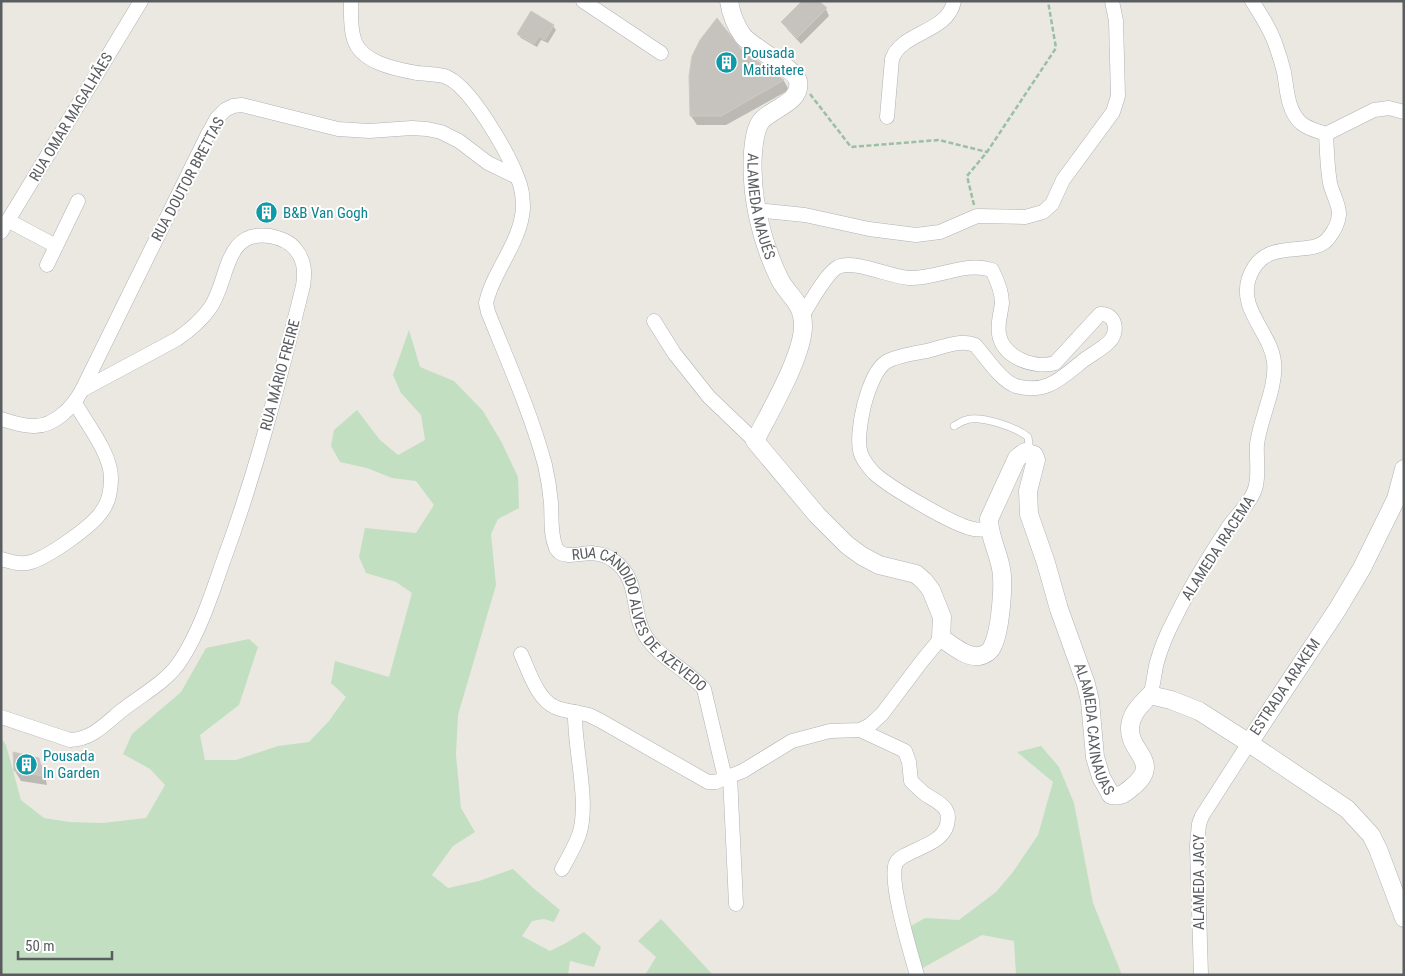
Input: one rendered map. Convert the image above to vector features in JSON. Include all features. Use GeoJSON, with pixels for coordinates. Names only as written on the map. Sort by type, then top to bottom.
{"type":"FeatureCollection","features":[{"type":"Feature","properties":{"kind":"street","name":"RUA OMAR MAGALHÃES"},"geometry":{"type":"LineString","coordinates":[[5,226],[142,1]]}},
{"type":"Feature","properties":{"kind":"street"},"geometry":{"type":"LineString","coordinates":[[351,1],[351,22],[354,41],[365,55],[378,63],[397,69],[445,77],[463,90],[483,112],[518,178]]}},
{"type":"Feature","properties":{"kind":"street"},"geometry":{"type":"LineString","coordinates":[[583,1],[661,52]]}},
{"type":"Feature","properties":{"kind":"street"},"geometry":{"type":"LineString","coordinates":[[729,1],[733,20],[744,36],[761,51],[794,74]]}},
{"type":"Feature","properties":{"kind":"street"},"geometry":{"type":"LineString","coordinates":[[887,118],[894,53],[910,39],[945,18],[951,12],[954,1]]}},
{"type":"Feature","properties":{"kind":"street"},"geometry":{"type":"LineString","coordinates":[[756,210],[805,215],[869,229],[916,234],[940,232],[977,216],[1026,216],[1043,212],[1052,204],[1063,180],[1113,112],[1118,96],[1116,21],[1112,1]]}},
{"type":"Feature","properties":{"kind":"street"},"geometry":{"type":"LineString","coordinates":[[1252,1],[1266,23],[1275,44],[1284,72],[1285,89],[1293,112],[1300,122],[1308,128],[1326,134],[1374,110],[1388,108],[1404,112]]}},
{"type":"Feature","properties":{"kind":"street","name":"ALAMEDA MAUÉS"},"geometry":{"type":"LineString","coordinates":[[756,441],[798,352],[803,327],[802,316],[796,299],[781,281],[767,247],[756,210],[752,181],[754,137],[760,121],[790,101],[796,93],[798,85],[794,74]]}},
{"type":"Feature","properties":{"kind":"street","name":"RUA DOUTOR BRETTAS"},"geometry":{"type":"LineString","coordinates":[[82,390],[207,136],[217,118],[225,110],[233,106],[254,107],[319,125],[356,131],[412,128],[440,132],[459,141],[488,163],[518,178]]}},
{"type":"Feature","properties":{"kind":"street","name":"ALAMEDA IRACEMA"},"geometry":{"type":"LineString","coordinates":[[1150,695],[1154,686],[1158,658],[1174,619],[1228,529],[1255,492],[1258,473],[1258,440],[1269,397],[1274,362],[1270,346],[1250,308],[1246,289],[1253,268],[1262,258],[1280,250],[1310,249],[1320,246],[1330,238],[1339,214],[1330,185],[1326,134]]}},
{"type":"Feature","properties":{"kind":"street","name":"RUA CÂNDIDO ALVES DE AZEVEDO"},"geometry":{"type":"LineString","coordinates":[[518,178],[522,198],[522,219],[486,303],[535,433],[545,467],[550,494],[552,533],[556,548],[564,555],[592,553],[604,555],[625,570],[634,592],[644,633],[652,645],[696,680],[704,689],[727,777],[736,904]]}},
{"type":"Feature","properties":{"kind":"street"},"geometry":{"type":"LineString","coordinates":[[47,264],[78,201]]}},
{"type":"Feature","properties":{"kind":"street"},"geometry":{"type":"LineString","coordinates":[[5,226],[56,246]]}},
{"type":"Feature","properties":{"kind":"street","name":"RUA MÁRIO FREIRE"},"geometry":{"type":"LineString","coordinates":[[1,717],[61,738],[79,740],[98,731],[165,678],[181,660],[204,614],[241,515],[255,469],[303,286],[304,267],[301,256],[294,246],[277,238],[260,236],[242,241],[234,250],[211,307],[190,330],[177,339],[82,390]]}},
{"type":"Feature","properties":{"kind":"street"},"geometry":{"type":"LineString","coordinates":[[802,316],[831,271],[842,265],[868,267],[895,276],[910,278],[933,276],[976,267],[992,270],[997,280],[1002,302],[999,335],[1004,345],[1013,354],[1024,362],[1035,365],[1055,363],[1100,314],[1108,315],[1114,320],[1115,328],[1110,341],[1051,385],[1038,388],[1013,385],[1003,377],[975,345],[969,343],[956,343],[887,362],[875,374],[864,404],[859,430],[861,455],[874,473],[953,521],[973,529],[989,529]]}},
{"type":"Feature","properties":{"kind":"street"},"geometry":{"type":"LineString","coordinates":[[521,654],[534,682],[550,704],[557,708],[589,715],[708,782],[716,782],[743,771],[792,741],[830,731],[860,730],[870,725],[882,714],[941,638],[942,617],[931,590],[924,581],[916,574],[879,565],[862,556],[848,545],[817,515],[756,441],[709,398],[674,353],[654,321]]}},
{"type":"Feature","properties":{"kind":"street"},"geometry":{"type":"LineString","coordinates":[[1,419],[34,427],[54,421],[75,403],[82,390]]}},
{"type":"Feature","properties":{"kind":"street"},"geometry":{"type":"LineString","coordinates":[[1,559],[18,563],[30,563],[42,558],[81,532],[101,513],[108,500],[111,478],[108,460],[75,403]]}},
{"type":"Feature","properties":{"kind":"street"},"geometry":{"type":"LineString","coordinates":[[941,638],[972,656],[978,657],[987,654],[993,646],[1000,612],[1002,575],[989,529],[989,519],[1018,458],[1021,454],[1033,456]]}},
{"type":"Feature","properties":{"kind":"street","name":"ALAMEDA CAXINAUAS"},"geometry":{"type":"LineString","coordinates":[[1033,456],[1028,491],[1029,514],[1059,609],[1086,684],[1090,702],[1095,757],[1101,777],[1111,795],[1124,794],[1141,781],[1145,772],[1143,760],[1130,730],[1132,716],[1150,695]]}},
{"type":"Feature","properties":{"kind":"street","name":"ESTRADA ARAKEM"},"geometry":{"type":"LineString","coordinates":[[1404,469],[1396,499],[1362,568],[1337,610],[1248,742],[1347,809],[1371,835],[1404,918]]}},
{"type":"Feature","properties":{"kind":"street"},"geometry":{"type":"LineString","coordinates":[[1150,695],[1199,711],[1248,742]]}},
{"type":"Feature","properties":{"kind":"street"},"geometry":{"type":"LineString","coordinates":[[562,869],[579,834],[583,806],[575,734],[575,712]]}},
{"type":"Feature","properties":{"kind":"street"},"geometry":{"type":"LineString","coordinates":[[860,730],[905,751],[910,762],[911,781],[925,794],[942,804],[947,811],[946,830],[919,850],[900,858],[896,864],[896,893],[917,975]]}},
{"type":"Feature","properties":{"kind":"street","name":"ALAMEDA JACY"},"geometry":{"type":"LineString","coordinates":[[1201,975],[1198,845],[1200,824],[1202,816],[1248,742]]}},
{"type":"Feature","properties":{"kind":"lane"},"geometry":{"type":"LineString","coordinates":[[954,426],[966,420],[979,419],[1012,427],[1028,437],[1033,456]]}},
{"type":"Feature","properties":{"kind":"path"},"geometry":{"type":"LineString","coordinates":[[977,216],[967,176],[987,152],[1056,48],[1048,1]]}},
{"type":"Feature","properties":{"kind":"path"},"geometry":{"type":"LineString","coordinates":[[794,74],[851,147],[940,140],[987,152]]}},
{"type":"Feature","properties":{"kind":"green space"},"geometry":{"type":"Polygon","coordinates":[[[409,330],[420,367],[454,381],[483,411],[502,443],[518,477],[519,508],[498,519],[491,534],[496,585],[458,715],[456,755],[461,808],[475,832],[453,846],[432,875],[448,888],[479,881],[513,869],[560,910],[554,922],[544,919],[532,921],[522,936],[550,951],[584,932],[601,947],[594,967],[570,961],[568,975],[1,975],[1,738],[6,745],[21,800],[44,818],[70,822],[103,823],[146,818],[165,785],[150,769],[123,754],[132,734],[181,692],[206,648],[249,639],[258,647],[239,705],[200,735],[205,760],[236,760],[278,746],[309,742],[329,721],[346,697],[331,683],[335,661],[389,677],[412,593],[396,582],[366,573],[359,557],[365,528],[416,533],[434,505],[416,481],[392,478],[367,468],[340,462],[331,446],[334,430],[357,410],[380,440],[398,455],[425,440],[421,415],[401,393],[393,375],[409,330]]]}},
{"type":"Feature","properties":{"kind":"green space"},"geometry":{"type":"Polygon","coordinates":[[[1041,746],[1059,767],[1074,803],[1093,903],[1122,975],[1016,975],[1014,941],[982,935],[921,969],[911,926],[925,918],[959,920],[996,892],[1013,872],[1038,835],[1053,782],[1017,752],[1041,746]]]}},
{"type":"Feature","properties":{"kind":"green space"},"geometry":{"type":"Polygon","coordinates":[[[661,919],[713,975],[645,975],[656,957],[638,941],[661,919]]]}},
{"type":"Feature","properties":{"kind":"building"},"geometry":{"type":"Polygon","coordinates":[[[802,1],[819,1],[827,8],[797,38],[781,22],[802,1]]]}},
{"type":"Feature","properties":{"kind":"building"},"geometry":{"type":"Polygon","coordinates":[[[531,11],[554,25],[545,40],[539,36],[534,44],[517,34],[531,11]]]}},
{"type":"Feature","properties":{"kind":"building","name":"Pousada Matitatere"},"geometry":{"type":"Polygon","coordinates":[[[717,18],[741,49],[784,80],[721,116],[690,116],[689,76],[692,56],[700,40],[717,18]]]}},
{"type":"Feature","properties":{"kind":"building","name":"Pousada In Garden"},"geometry":{"type":"Polygon","coordinates":[[[13,752],[39,758],[43,776],[14,771],[13,752]]]}},
{"type":"Feature","properties":{"kind":"place","name":"Pousada Matitatere"},"geometry":{"type":"Point","coordinates":[727,62]}},
{"type":"Feature","properties":{"kind":"place","name":"B&B Van Gogh"},"geometry":{"type":"Point","coordinates":[267,213]}},
{"type":"Feature","properties":{"kind":"place","name":"Pousada In Garden"},"geometry":{"type":"Point","coordinates":[27,765]}}]}
